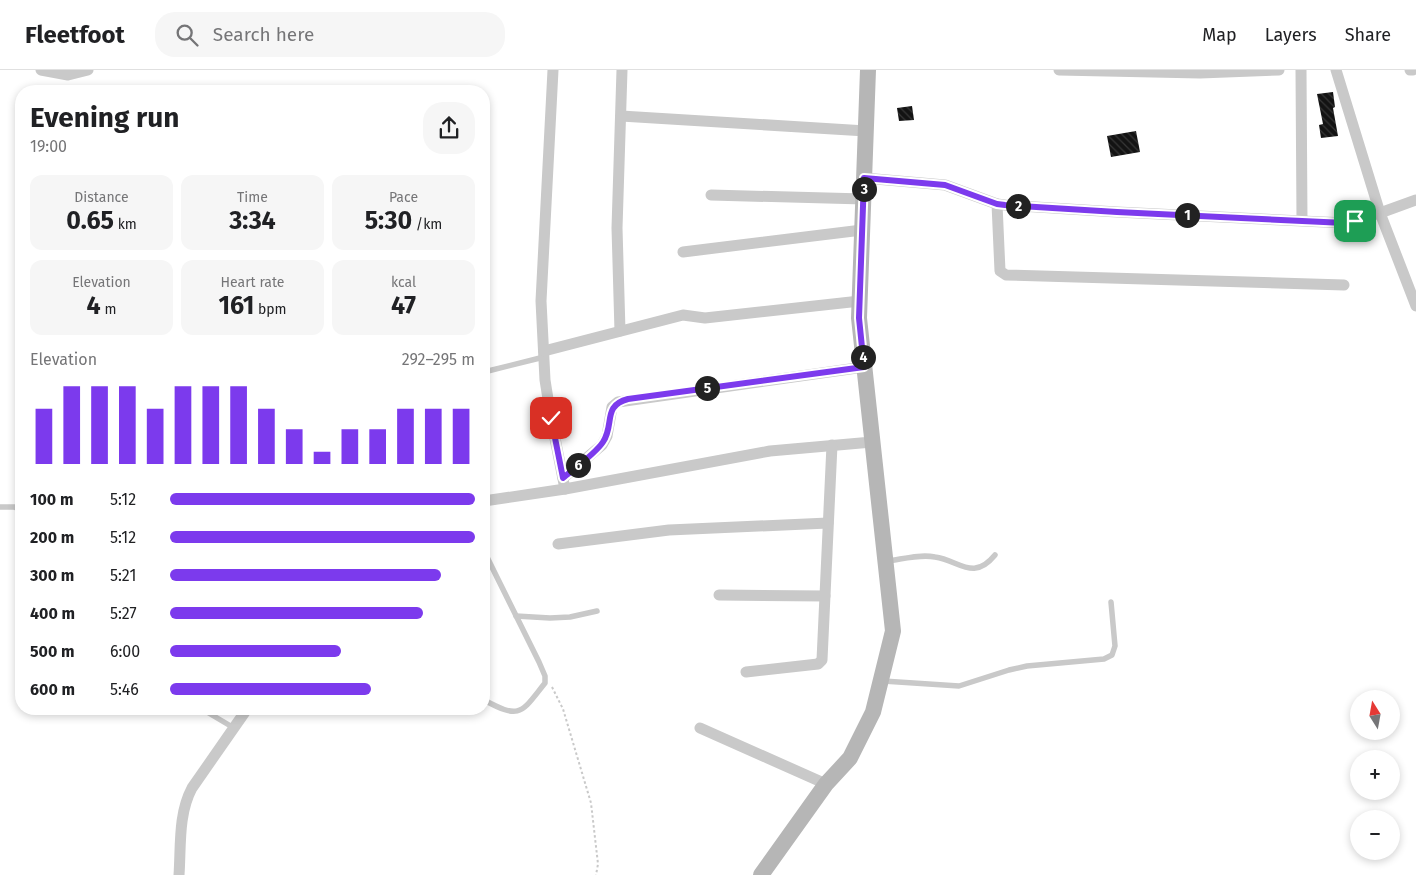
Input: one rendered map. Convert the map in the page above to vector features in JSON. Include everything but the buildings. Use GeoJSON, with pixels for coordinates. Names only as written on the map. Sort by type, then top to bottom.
{"type":"FeatureCollection","features":[{"type":"Feature","properties":{"kind":"main road"},"geometry":{"type":"LineString","coordinates":[[761,875],[826,784],[850,758],[873,712],[893,631],[859,318],[868,70]]}},
{"type":"Feature","properties":{"kind":"street"},"geometry":{"type":"LineString","coordinates":[[41,70],[68,75],[88,70]]}},
{"type":"Feature","properties":{"kind":"street"},"geometry":{"type":"LineString","coordinates":[[553,70],[541,302],[551,418],[564,484]]}},
{"type":"Feature","properties":{"kind":"street"},"geometry":{"type":"LineString","coordinates":[[620,331],[618,228],[622,70]]}},
{"type":"Feature","properties":{"kind":"street"},"geometry":{"type":"LineString","coordinates":[[1059,70],[1214,72],[1279,70]]}},
{"type":"Feature","properties":{"kind":"street"},"geometry":{"type":"LineString","coordinates":[[1301,70],[1302,220]]}},
{"type":"Feature","properties":{"kind":"street"},"geometry":{"type":"LineString","coordinates":[[1336,70],[1380,213],[1416,306]]}},
{"type":"Feature","properties":{"kind":"street"},"geometry":{"type":"LineString","coordinates":[[621,116],[866,131]]}},
{"type":"Feature","properties":{"kind":"street"},"geometry":{"type":"LineString","coordinates":[[864,178],[945,185],[997,204],[1345,223],[1416,200]]}},
{"type":"Feature","properties":{"kind":"street"},"geometry":{"type":"LineString","coordinates":[[711,195],[864,199]]}},
{"type":"Feature","properties":{"kind":"street"},"geometry":{"type":"LineString","coordinates":[[997,204],[1000,271],[1006,275],[1344,285]]}},
{"type":"Feature","properties":{"kind":"street"},"geometry":{"type":"LineString","coordinates":[[683,252],[862,230]]}},
{"type":"Feature","properties":{"kind":"street"},"geometry":{"type":"LineString","coordinates":[[544,354],[620,331],[683,315],[705,318],[860,301]]}},
{"type":"Feature","properties":{"kind":"street"},"geometry":{"type":"LineString","coordinates":[[564,484],[602,445],[607,436],[612,407],[618,402],[628,399],[864,367]]}},
{"type":"Feature","properties":{"kind":"street"},"geometry":{"type":"LineString","coordinates":[[490,500],[564,484],[761,452],[872,442]]}},
{"type":"Feature","properties":{"kind":"street"},"geometry":{"type":"LineString","coordinates":[[746,672],[821,663],[832,445]]}},
{"type":"Feature","properties":{"kind":"street"},"geometry":{"type":"LineString","coordinates":[[558,544],[669,530],[828,524]]}},
{"type":"Feature","properties":{"kind":"street"},"geometry":{"type":"LineString","coordinates":[[719,595],[825,596]]}},
{"type":"Feature","properties":{"kind":"street"},"geometry":{"type":"LineString","coordinates":[[179,875],[184,811],[187,798],[243,715]]}},
{"type":"Feature","properties":{"kind":"street"},"geometry":{"type":"LineString","coordinates":[[700,728],[826,784]]}},
{"type":"Feature","properties":{"kind":"lane"},"geometry":{"type":"LineString","coordinates":[[490,370],[544,354]]}},
{"type":"Feature","properties":{"kind":"lane"},"geometry":{"type":"LineString","coordinates":[[0,507],[15,507]]}},
{"type":"Feature","properties":{"kind":"lane"},"geometry":{"type":"LineString","coordinates":[[886,562],[924,556],[936,557],[964,568],[972,568],[989,562],[995,555]]}},
{"type":"Feature","properties":{"kind":"lane"},"geometry":{"type":"LineString","coordinates":[[490,562],[546,680],[525,708],[520,711],[514,713],[490,703]]}},
{"type":"Feature","properties":{"kind":"lane"},"geometry":{"type":"LineString","coordinates":[[881,681],[959,686],[1027,666],[1104,659],[1112,655],[1115,646],[1111,602]]}},
{"type":"Feature","properties":{"kind":"lane"},"geometry":{"type":"LineString","coordinates":[[516,616],[570,617],[597,611]]}},
{"type":"Feature","properties":{"kind":"lane"},"geometry":{"type":"LineString","coordinates":[[212,715],[234,728]]}},
{"type":"Feature","properties":{"kind":"path"},"geometry":{"type":"LineString","coordinates":[[546,680],[555,691],[563,709],[591,803],[598,864],[596,875]]}},
{"type":"Feature","properties":{"kind":"route"},"geometry":{"type":"LineString","coordinates":[[551,418],[563,478],[602,445],[607,436],[612,407],[618,402],[628,399],[864,367],[859,318],[864,178],[945,185],[997,204],[1005,205],[1345,223],[1355,221]]}}]}
